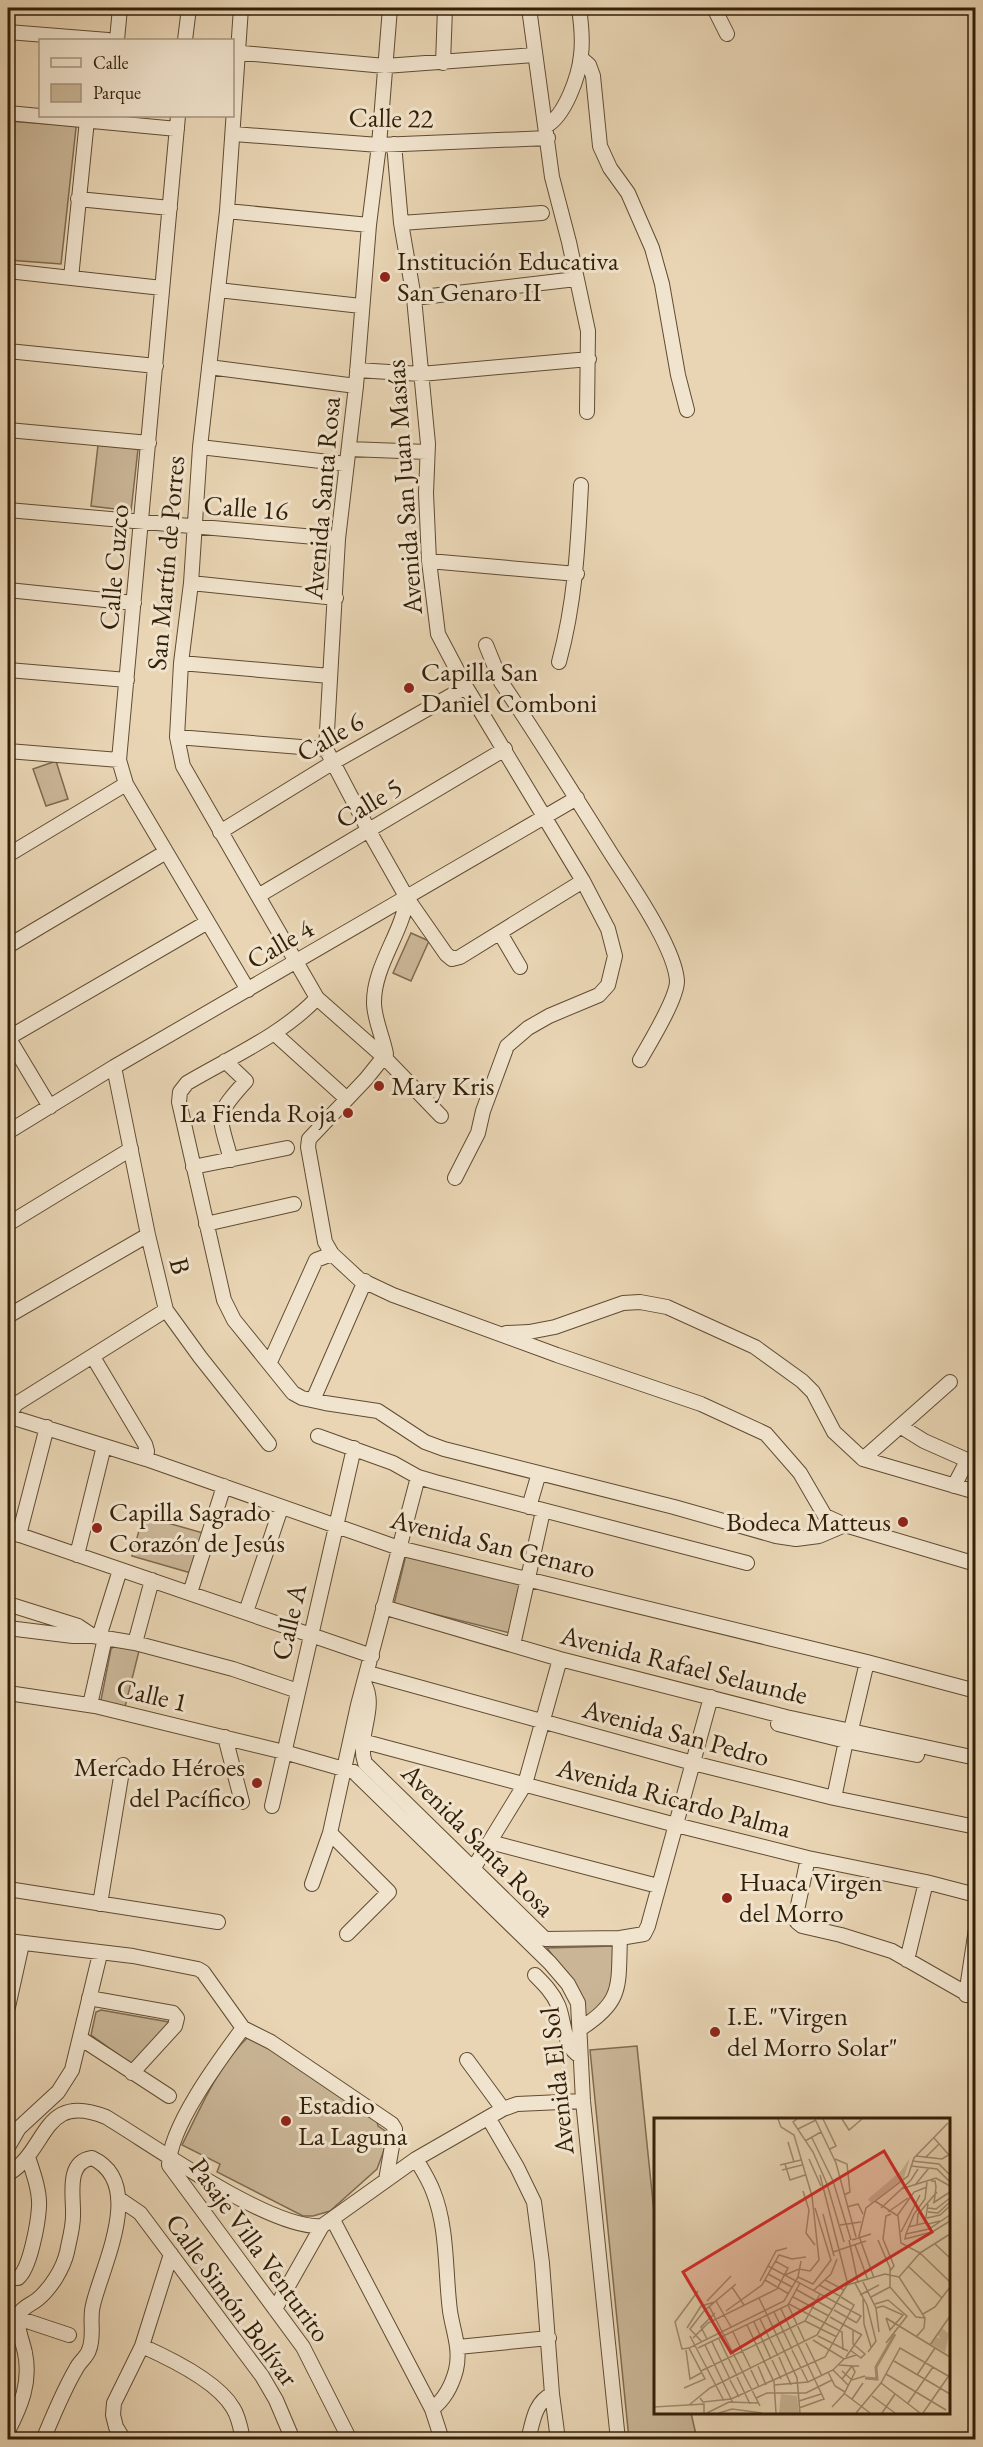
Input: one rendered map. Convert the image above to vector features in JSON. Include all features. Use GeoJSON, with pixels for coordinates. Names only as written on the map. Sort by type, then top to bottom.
{"type":"FeatureCollection","features":[{"type":"Feature","properties":{"kind":"street"},"geometry":{"type":"LineString","coordinates":[[117,39],[120,8]]}},
{"type":"Feature","properties":{"kind":"street"},"geometry":{"type":"LineString","coordinates":[[185,39],[189,8]]}},
{"type":"Feature","properties":{"kind":"street","name":"San Martín de Porres"},"geometry":{"type":"LineString","coordinates":[[241,8],[235,52],[234,134],[200,447],[191,583],[181,663],[177,737],[183,766],[317,998],[385,1058],[441,1116]]}},
{"type":"Feature","properties":{"kind":"street","name":"Avenida Santa Rosa"},"geometry":{"type":"LineString","coordinates":[[390,8],[379,145],[361,306],[356,386],[338,539],[326,749],[407,898],[446,954],[452,959],[460,957],[500,933]]}},
{"type":"Feature","properties":{"kind":"street"},"geometry":{"type":"LineString","coordinates":[[443,63],[445,8]]}},
{"type":"Feature","properties":{"kind":"street"},"geometry":{"type":"LineString","coordinates":[[529,8],[552,177],[588,331],[587,412]]}},
{"type":"Feature","properties":{"kind":"street"},"geometry":{"type":"LineString","coordinates":[[547,132],[562,112],[581,58],[579,8]]}},
{"type":"Feature","properties":{"kind":"street"},"geometry":{"type":"LineString","coordinates":[[714,8],[727,34]]}},
{"type":"Feature","properties":{"kind":"street"},"geometry":{"type":"LineString","coordinates":[[8,32],[96,39]]}},
{"type":"Feature","properties":{"kind":"street"},"geometry":{"type":"LineString","coordinates":[[235,52],[386,66],[534,55]]}},
{"type":"Feature","properties":{"kind":"street"},"geometry":{"type":"LineString","coordinates":[[581,58],[589,65],[593,76],[600,147],[610,168],[628,193],[652,248],[662,284],[678,375],[687,410]]}},
{"type":"Feature","properties":{"kind":"street"},"geometry":{"type":"LineString","coordinates":[[8,113],[39,116]]}},
{"type":"Feature","properties":{"kind":"street"},"geometry":{"type":"LineString","coordinates":[[53,117],[177,122]]}},
{"type":"Feature","properties":{"kind":"street"},"geometry":{"type":"LineString","coordinates":[[70,278],[87,120]]}},
{"type":"Feature","properties":{"kind":"street","name":"Calle Cuzco"},"geometry":{"type":"LineString","coordinates":[[177,122],[119,760],[126,784],[206,923],[248,990]]}},
{"type":"Feature","properties":{"kind":"street","name":"Calle 22"},"geometry":{"type":"LineString","coordinates":[[234,134],[379,145],[547,132]]}},
{"type":"Feature","properties":{"kind":"street","name":"Avenida San Juan Masías"},"geometry":{"type":"LineString","coordinates":[[394,144],[401,223],[414,298],[421,374],[427,452],[429,561],[438,634],[466,687],[583,881],[613,942],[615,956],[608,985],[599,995],[549,1016],[528,1028],[507,1046],[483,1111],[478,1133],[455,1179]]}},
{"type":"Feature","properties":{"kind":"street"},"geometry":{"type":"LineString","coordinates":[[78,199],[170,208]]}},
{"type":"Feature","properties":{"kind":"street"},"geometry":{"type":"LineString","coordinates":[[227,211],[369,225]]}},
{"type":"Feature","properties":{"kind":"street"},"geometry":{"type":"LineString","coordinates":[[401,223],[542,213]]}},
{"type":"Feature","properties":{"kind":"street"},"geometry":{"type":"LineString","coordinates":[[8,270],[162,288]]}},
{"type":"Feature","properties":{"kind":"street"},"geometry":{"type":"LineString","coordinates":[[414,298],[576,279]]}},
{"type":"Feature","properties":{"kind":"street"},"geometry":{"type":"LineString","coordinates":[[218,290],[361,306]]}},
{"type":"Feature","properties":{"kind":"street"},"geometry":{"type":"LineString","coordinates":[[8,351],[156,366]]}},
{"type":"Feature","properties":{"kind":"street"},"geometry":{"type":"LineString","coordinates":[[357,370],[421,374],[589,359]]}},
{"type":"Feature","properties":{"kind":"street"},"geometry":{"type":"LineString","coordinates":[[209,367],[356,386]]}},
{"type":"Feature","properties":{"kind":"street"},"geometry":{"type":"LineString","coordinates":[[8,430],[149,443]]}},
{"type":"Feature","properties":{"kind":"street"},"geometry":{"type":"LineString","coordinates":[[200,447],[346,464]]}},
{"type":"Feature","properties":{"kind":"street"},"geometry":{"type":"LineString","coordinates":[[349,449],[427,452]]}},
{"type":"Feature","properties":{"kind":"street"},"geometry":{"type":"LineString","coordinates":[[559,662],[577,574],[580,485]]}},
{"type":"Feature","properties":{"kind":"street","name":"Calle 16"},"geometry":{"type":"LineString","coordinates":[[8,510],[338,539]]}},
{"type":"Feature","properties":{"kind":"street"},"geometry":{"type":"LineString","coordinates":[[429,561],[577,574]]}},
{"type":"Feature","properties":{"kind":"street"},"geometry":{"type":"LineString","coordinates":[[191,583],[336,598]]}},
{"type":"Feature","properties":{"kind":"street"},"geometry":{"type":"LineString","coordinates":[[8,590],[134,603]]}},
{"type":"Feature","properties":{"kind":"street"},"geometry":{"type":"LineString","coordinates":[[486,645],[501,682],[641,900],[666,947],[676,987],[661,1024],[640,1060]]}},
{"type":"Feature","properties":{"kind":"street"},"geometry":{"type":"LineString","coordinates":[[181,663],[330,676]]}},
{"type":"Feature","properties":{"kind":"street"},"geometry":{"type":"LineString","coordinates":[[8,670],[127,680]]}},
{"type":"Feature","properties":{"kind":"street","name":"Calle 6"},"geometry":{"type":"LineString","coordinates":[[220,832],[332,763],[466,687]]}},
{"type":"Feature","properties":{"kind":"street"},"geometry":{"type":"LineString","coordinates":[[177,737],[326,749]]}},
{"type":"Feature","properties":{"kind":"street","name":"Calle 5"},"geometry":{"type":"LineString","coordinates":[[258,896],[505,749]]}},
{"type":"Feature","properties":{"kind":"street"},"geometry":{"type":"LineString","coordinates":[[8,751],[119,760]]}},
{"type":"Feature","properties":{"kind":"street"},"geometry":{"type":"LineString","coordinates":[[8,855],[126,784]]}},
{"type":"Feature","properties":{"kind":"street","name":"Calle 4"},"geometry":{"type":"LineString","coordinates":[[8,1132],[114,1067],[577,798]]}},
{"type":"Feature","properties":{"kind":"street"},"geometry":{"type":"LineString","coordinates":[[8,946],[166,852]]}},
{"type":"Feature","properties":{"kind":"street"},"geometry":{"type":"LineString","coordinates":[[520,967],[500,933],[583,881]]}},
{"type":"Feature","properties":{"kind":"street"},"geometry":{"type":"LineString","coordinates":[[407,898],[405,912],[376,983],[374,1003],[377,1024],[386,1050],[385,1058],[309,1139],[308,1147],[325,1242],[332,1254],[364,1281],[393,1295],[700,1404],[766,1434],[800,1473],[825,1516],[845,1525],[975,1564]]}},
{"type":"Feature","properties":{"kind":"street"},"geometry":{"type":"LineString","coordinates":[[50,1107],[8,1038],[206,923]]}},
{"type":"Feature","properties":{"kind":"street"},"geometry":{"type":"LineString","coordinates":[[317,998],[301,1015],[274,1033],[188,1083],[180,1092],[178,1102],[224,1300],[234,1320],[293,1393],[313,1400],[378,1411],[425,1442],[776,1536],[796,1539],[819,1536],[845,1525]]}},
{"type":"Feature","properties":{"kind":"street"},"geometry":{"type":"LineString","coordinates":[[274,1033],[347,1099]]}},
{"type":"Feature","properties":{"kind":"street"},"geometry":{"type":"LineString","coordinates":[[225,1061],[246,1081],[227,1102],[220,1118],[231,1160]]}},
{"type":"Feature","properties":{"kind":"street","name":"B"},"geometry":{"type":"LineString","coordinates":[[114,1067],[148,1235],[166,1310],[269,1444]]}},
{"type":"Feature","properties":{"kind":"street"},"geometry":{"type":"LineString","coordinates":[[193,1167],[287,1148]]}},
{"type":"Feature","properties":{"kind":"street"},"geometry":{"type":"LineString","coordinates":[[8,1224],[131,1149]]}},
{"type":"Feature","properties":{"kind":"street"},"geometry":{"type":"LineString","coordinates":[[206,1224],[294,1204]]}},
{"type":"Feature","properties":{"kind":"street"},"geometry":{"type":"LineString","coordinates":[[8,1316],[148,1235]]}},
{"type":"Feature","properties":{"kind":"street"},"geometry":{"type":"LineString","coordinates":[[270,1362],[316,1260],[332,1254]]}},
{"type":"Feature","properties":{"kind":"street"},"geometry":{"type":"LineString","coordinates":[[313,1400],[364,1281]]}},
{"type":"Feature","properties":{"kind":"street"},"geometry":{"type":"LineString","coordinates":[[497,1333],[529,1332],[555,1327],[623,1303],[640,1302],[667,1307],[755,1347],[802,1381],[813,1392],[834,1432],[863,1459],[975,1492]]}},
{"type":"Feature","properties":{"kind":"street"},"geometry":{"type":"LineString","coordinates":[[8,1416],[16,1404],[166,1310]]}},
{"type":"Feature","properties":{"kind":"street"},"geometry":{"type":"LineString","coordinates":[[93,1357],[145,1444],[146,1459]]}},
{"type":"Feature","properties":{"kind":"street"},"geometry":{"type":"LineString","coordinates":[[863,1459],[950,1382]]}},
{"type":"Feature","properties":{"kind":"street","name":"Avenida San Genaro"},"geometry":{"type":"LineString","coordinates":[[8,1416],[146,1459],[399,1548],[867,1662],[975,1691]]}},
{"type":"Feature","properties":{"kind":"street"},"geometry":{"type":"LineString","coordinates":[[900,1426],[972,1461],[954,1486]]}},
{"type":"Feature","properties":{"kind":"street"},"geometry":{"type":"LineString","coordinates":[[47,1427],[13,1533],[372,1656]]}},
{"type":"Feature","properties":{"kind":"street"},"geometry":{"type":"LineString","coordinates":[[318,1436],[393,1463],[418,1477],[747,1563]]}},
{"type":"Feature","properties":{"kind":"street"},"geometry":{"type":"LineString","coordinates":[[77,1555],[104,1446]]}},
{"type":"Feature","properties":{"kind":"street","name":"Calle A"},"geometry":{"type":"LineString","coordinates":[[272,1806],[354,1448]]}},
{"type":"Feature","properties":{"kind":"street"},"geometry":{"type":"LineString","coordinates":[[529,1507],[539,1473]]}},
{"type":"Feature","properties":{"kind":"street"},"geometry":{"type":"LineString","coordinates":[[312,1884],[330,1833],[358,1706],[367,1679],[383,1607],[418,1477]]}},
{"type":"Feature","properties":{"kind":"street"},"geometry":{"type":"LineString","coordinates":[[190,1593],[224,1486]]}},
{"type":"Feature","properties":{"kind":"street"},"geometry":{"type":"LineString","coordinates":[[246,1612],[281,1508]]}},
{"type":"Feature","properties":{"kind":"street"},"geometry":{"type":"LineString","coordinates":[[513,1645],[543,1511]]}},
{"type":"Feature","properties":{"kind":"street"},"geometry":{"type":"LineString","coordinates":[[90,1705],[99,1637],[120,1569]]}},
{"type":"Feature","properties":{"kind":"street"},"geometry":{"type":"LineString","coordinates":[[135,1643],[152,1580]]}},
{"type":"Feature","properties":{"kind":"street"},"geometry":{"type":"LineString","coordinates":[[8,1604],[78,1626],[99,1637]]}},
{"type":"Feature","properties":{"kind":"street","name":"Avenida Rafael Selaunde"},"geometry":{"type":"LineString","coordinates":[[383,1607],[560,1659],[786,1717],[849,1736],[975,1758]]}},
{"type":"Feature","properties":{"kind":"street"},"geometry":{"type":"LineString","coordinates":[[8,1629],[99,1637],[135,1643],[232,1669],[298,1690]]}},
{"type":"Feature","properties":{"kind":"street"},"geometry":{"type":"LineString","coordinates":[[473,1869],[525,1784],[560,1659]]}},
{"type":"Feature","properties":{"kind":"street"},"geometry":{"type":"LineString","coordinates":[[834,1798],[867,1662]]}},
{"type":"Feature","properties":{"kind":"street"},"geometry":{"type":"LineString","coordinates":[[362,1741],[369,1702],[367,1679]]}},
{"type":"Feature","properties":{"kind":"street","name":"Avenida San Pedro"},"geometry":{"type":"LineString","coordinates":[[367,1679],[834,1798],[975,1827]]}},
{"type":"Feature","properties":{"kind":"street","name":"Calle 1"},"geometry":{"type":"LineString","coordinates":[[8,1694],[90,1705],[284,1752]]}},
{"type":"Feature","properties":{"kind":"street"},"geometry":{"type":"LineString","coordinates":[[490,1842],[658,1886],[714,1698]]}},
{"type":"Feature","properties":{"kind":"street"},"geometry":{"type":"LineString","coordinates":[[849,1736],[917,1755]]}},
{"type":"Feature","properties":{"kind":"street"},"geometry":{"type":"LineString","coordinates":[[225,1737],[242,1802]]}},
{"type":"Feature","properties":{"kind":"street","name":"Avenida Santa Rosa"},"geometry":{"type":"LineString","coordinates":[[362,1741],[365,1762],[545,1939],[620,1938],[644,1934],[658,1886]]}},
{"type":"Feature","properties":{"kind":"street","name":"Avenida Ricardo Palma"},"geometry":{"type":"LineString","coordinates":[[362,1741],[676,1825],[808,1858],[926,1882],[975,1895]]}},
{"type":"Feature","properties":{"kind":"street","name":"Avenida El Sol"},"geometry":{"type":"LineString","coordinates":[[284,1752],[354,1772],[550,1963],[568,1984],[578,2003],[583,2101],[618,2439]]}},
{"type":"Feature","properties":{"kind":"street"},"geometry":{"type":"LineString","coordinates":[[100,1904],[123,1765]]}},
{"type":"Feature","properties":{"kind":"street"},"geometry":{"type":"LineString","coordinates":[[330,1833],[389,1892],[347,1934]]}},
{"type":"Feature","properties":{"kind":"street"},"geometry":{"type":"LineString","coordinates":[[808,1858],[796,1915],[797,1922],[802,1926],[892,1951],[971,1997],[975,1932]]}},
{"type":"Feature","properties":{"kind":"street"},"geometry":{"type":"LineString","coordinates":[[907,1960],[926,1882]]}},
{"type":"Feature","properties":{"kind":"street"},"geometry":{"type":"LineString","coordinates":[[8,1889],[218,1922]]}},
{"type":"Feature","properties":{"kind":"street"},"geometry":{"type":"LineString","coordinates":[[580,2029],[604,2013],[613,2002],[618,1986],[620,1938]]}},
{"type":"Feature","properties":{"kind":"street"},"geometry":{"type":"LineString","coordinates":[[8,1941],[100,1954],[133,1956],[198,1969],[210,1978],[243,2028],[271,2042],[392,2124],[395,2129],[386,2180]]}},
{"type":"Feature","properties":{"kind":"street"},"geometry":{"type":"LineString","coordinates":[[8,2007],[22,1944]]}},
{"type":"Feature","properties":{"kind":"street"},"geometry":{"type":"LineString","coordinates":[[8,2146],[20,2128],[66,2082],[72,2070],[100,1954]]}},
{"type":"Feature","properties":{"kind":"street"},"geometry":{"type":"LineString","coordinates":[[535,1975],[553,1994],[572,2049],[580,2056]]}},
{"type":"Feature","properties":{"kind":"street"},"geometry":{"type":"LineString","coordinates":[[89,1998],[172,2013],[177,2018],[175,2026],[132,2073]]}},
{"type":"Feature","properties":{"kind":"street","name":"Pasaje Villa Venturito"},"geometry":{"type":"LineString","coordinates":[[243,2028],[215,2065],[191,2107],[169,2155],[169,2165],[174,2175],[213,2223],[303,2347],[350,2439]]}},
{"type":"Feature","properties":{"kind":"street"},"geometry":{"type":"LineString","coordinates":[[80,2038],[169,2096]]}},
{"type":"Feature","properties":{"kind":"street"},"geometry":{"type":"LineString","coordinates":[[467,2060],[503,2109]]}},
{"type":"Feature","properties":{"kind":"street"},"geometry":{"type":"LineString","coordinates":[[275,2309],[328,2223],[416,2159],[503,2109],[517,2104],[583,2101]]}},
{"type":"Feature","properties":{"kind":"street"},"geometry":{"type":"LineString","coordinates":[[8,2174],[18,2168],[28,2157],[46,2128],[56,2118],[70,2110],[89,2110],[106,2117],[228,2192],[281,2218],[309,2227],[328,2223]]}},
{"type":"Feature","properties":{"kind":"street"},"geometry":{"type":"LineString","coordinates":[[489,2119],[518,2167],[534,2202],[558,2439]]}},
{"type":"Feature","properties":{"kind":"street"},"geometry":{"type":"LineString","coordinates":[[8,2278],[18,2278],[26,2270],[39,2207],[38,2191],[28,2157]]}},
{"type":"Feature","properties":{"kind":"street"},"geometry":{"type":"LineString","coordinates":[[12,2439],[8,2431],[23,2401],[27,2377],[26,2354],[18,2318],[22,2309],[37,2300],[51,2285],[66,2256],[74,2218],[75,2170],[80,2162],[92,2158],[99,2161],[114,2183],[118,2198],[115,2236],[97,2288],[91,2314],[92,2332],[89,2351],[67,2384],[43,2439]]}},
{"type":"Feature","properties":{"kind":"street"},"geometry":{"type":"LineString","coordinates":[[416,2159],[434,2192],[443,2230],[451,2313],[458,2347],[456,2370],[446,2394],[432,2409]]}},
{"type":"Feature","properties":{"kind":"street","name":"Calle Simón Bolívar"},"geometry":{"type":"LineString","coordinates":[[118,2198],[140,2213],[262,2376],[276,2400],[293,2439]]}},
{"type":"Feature","properties":{"kind":"street"},"geometry":{"type":"LineString","coordinates":[[328,2223],[432,2409],[442,2439]]}},
{"type":"Feature","properties":{"kind":"street"},"geometry":{"type":"LineString","coordinates":[[124,2439],[116,2427],[113,2415],[114,2403],[142,2346],[171,2254]]}},
{"type":"Feature","properties":{"kind":"street"},"geometry":{"type":"LineString","coordinates":[[18,2318],[69,2336]]}},
{"type":"Feature","properties":{"kind":"street"},"geometry":{"type":"LineString","coordinates":[[458,2347],[549,2338]]}},
{"type":"Feature","properties":{"kind":"street"},"geometry":{"type":"LineString","coordinates":[[142,2346],[190,2371],[227,2400],[235,2410],[243,2439]]}},
{"type":"Feature","properties":{"kind":"street"},"geometry":{"type":"LineString","coordinates":[[528,2439],[537,2406],[543,2398],[552,2394]]}},
{"type":"Feature","properties":{"kind":"green space"},"geometry":{"type":"Polygon","coordinates":[[[8,121],[75,126],[76,128],[61,264],[8,260],[8,121]]]}},
{"type":"Feature","properties":{"kind":"green space"},"geometry":{"type":"Polygon","coordinates":[[[98,445],[138,449],[131,511],[91,506],[98,445]]]}},
{"type":"Feature","properties":{"kind":"green space"},"geometry":{"type":"Polygon","coordinates":[[[56,761],[68,799],[46,806],[33,769],[56,761]]]}},
{"type":"Feature","properties":{"kind":"green space"},"geometry":{"type":"Polygon","coordinates":[[[411,933],[429,941],[411,981],[393,973],[411,933]]]}},
{"type":"Feature","properties":{"kind":"green space"},"geometry":{"type":"Polygon","coordinates":[[[143,1516],[203,1533],[191,1573],[132,1556],[143,1516]]]}},
{"type":"Feature","properties":{"kind":"green space"},"geometry":{"type":"Polygon","coordinates":[[[406,1555],[522,1584],[510,1633],[394,1604],[406,1555]]]}},
{"type":"Feature","properties":{"kind":"green space"},"geometry":{"type":"Polygon","coordinates":[[[115,1646],[140,1647],[125,1707],[104,1703],[101,1700],[111,1649],[115,1646]]]}},
{"type":"Feature","properties":{"kind":"green space"},"geometry":{"type":"Polygon","coordinates":[[[614,1946],[615,1979],[610,1996],[586,2019],[574,1984],[547,1948],[614,1946]]]}},
{"type":"Feature","properties":{"kind":"green space"},"geometry":{"type":"Polygon","coordinates":[[[101,2010],[171,2024],[133,2065],[91,2035],[96,2012],[101,2010]]]}},
{"type":"Feature","properties":{"kind":"green space","name":"Estadio La Laguna"},"geometry":{"type":"Polygon","coordinates":[[[250,2035],[376,2116],[378,2126],[390,2134],[377,2169],[330,2211],[313,2216],[303,2216],[217,2172],[220,2164],[182,2145],[220,2073],[239,2046],[250,2035]]]}},
{"type":"Feature","properties":{"kind":"green space"},"geometry":{"type":"Polygon","coordinates":[[[637,2046],[654,2212],[654,2414],[691,2414],[697,2439],[629,2439],[590,2050],[637,2046]]]}},
{"type":"Feature","properties":{"kind":"place","name":"Institución Educativa San Genaro II"},"geometry":{"type":"Point","coordinates":[385,277]}},
{"type":"Feature","properties":{"kind":"place","name":"Capilla San Daniel Comboni"},"geometry":{"type":"Point","coordinates":[409,688]}},
{"type":"Feature","properties":{"kind":"place","name":"Mary Kris"},"geometry":{"type":"Point","coordinates":[379,1086]}},
{"type":"Feature","properties":{"kind":"place","name":"La Fienda Roja"},"geometry":{"type":"Point","coordinates":[348,1113]}},
{"type":"Feature","properties":{"kind":"place","name":"Bodeca Matteus"},"geometry":{"type":"Point","coordinates":[903,1522]}},
{"type":"Feature","properties":{"kind":"place","name":"Capilla Sagrado Corazón de Jesús"},"geometry":{"type":"Point","coordinates":[97,1528]}},
{"type":"Feature","properties":{"kind":"place","name":"Mercado Héroes del Pacífico"},"geometry":{"type":"Point","coordinates":[257,1783]}},
{"type":"Feature","properties":{"kind":"place","name":"Huaca Virgen del Morro"},"geometry":{"type":"Point","coordinates":[727,1898]}},
{"type":"Feature","properties":{"kind":"place","name":"I.E. \"Virgen del Morro Solar\""},"geometry":{"type":"Point","coordinates":[715,2032]}},
{"type":"Feature","properties":{"kind":"place","name":"Estadio La Laguna"},"geometry":{"type":"Point","coordinates":[286,2121]}}]}
